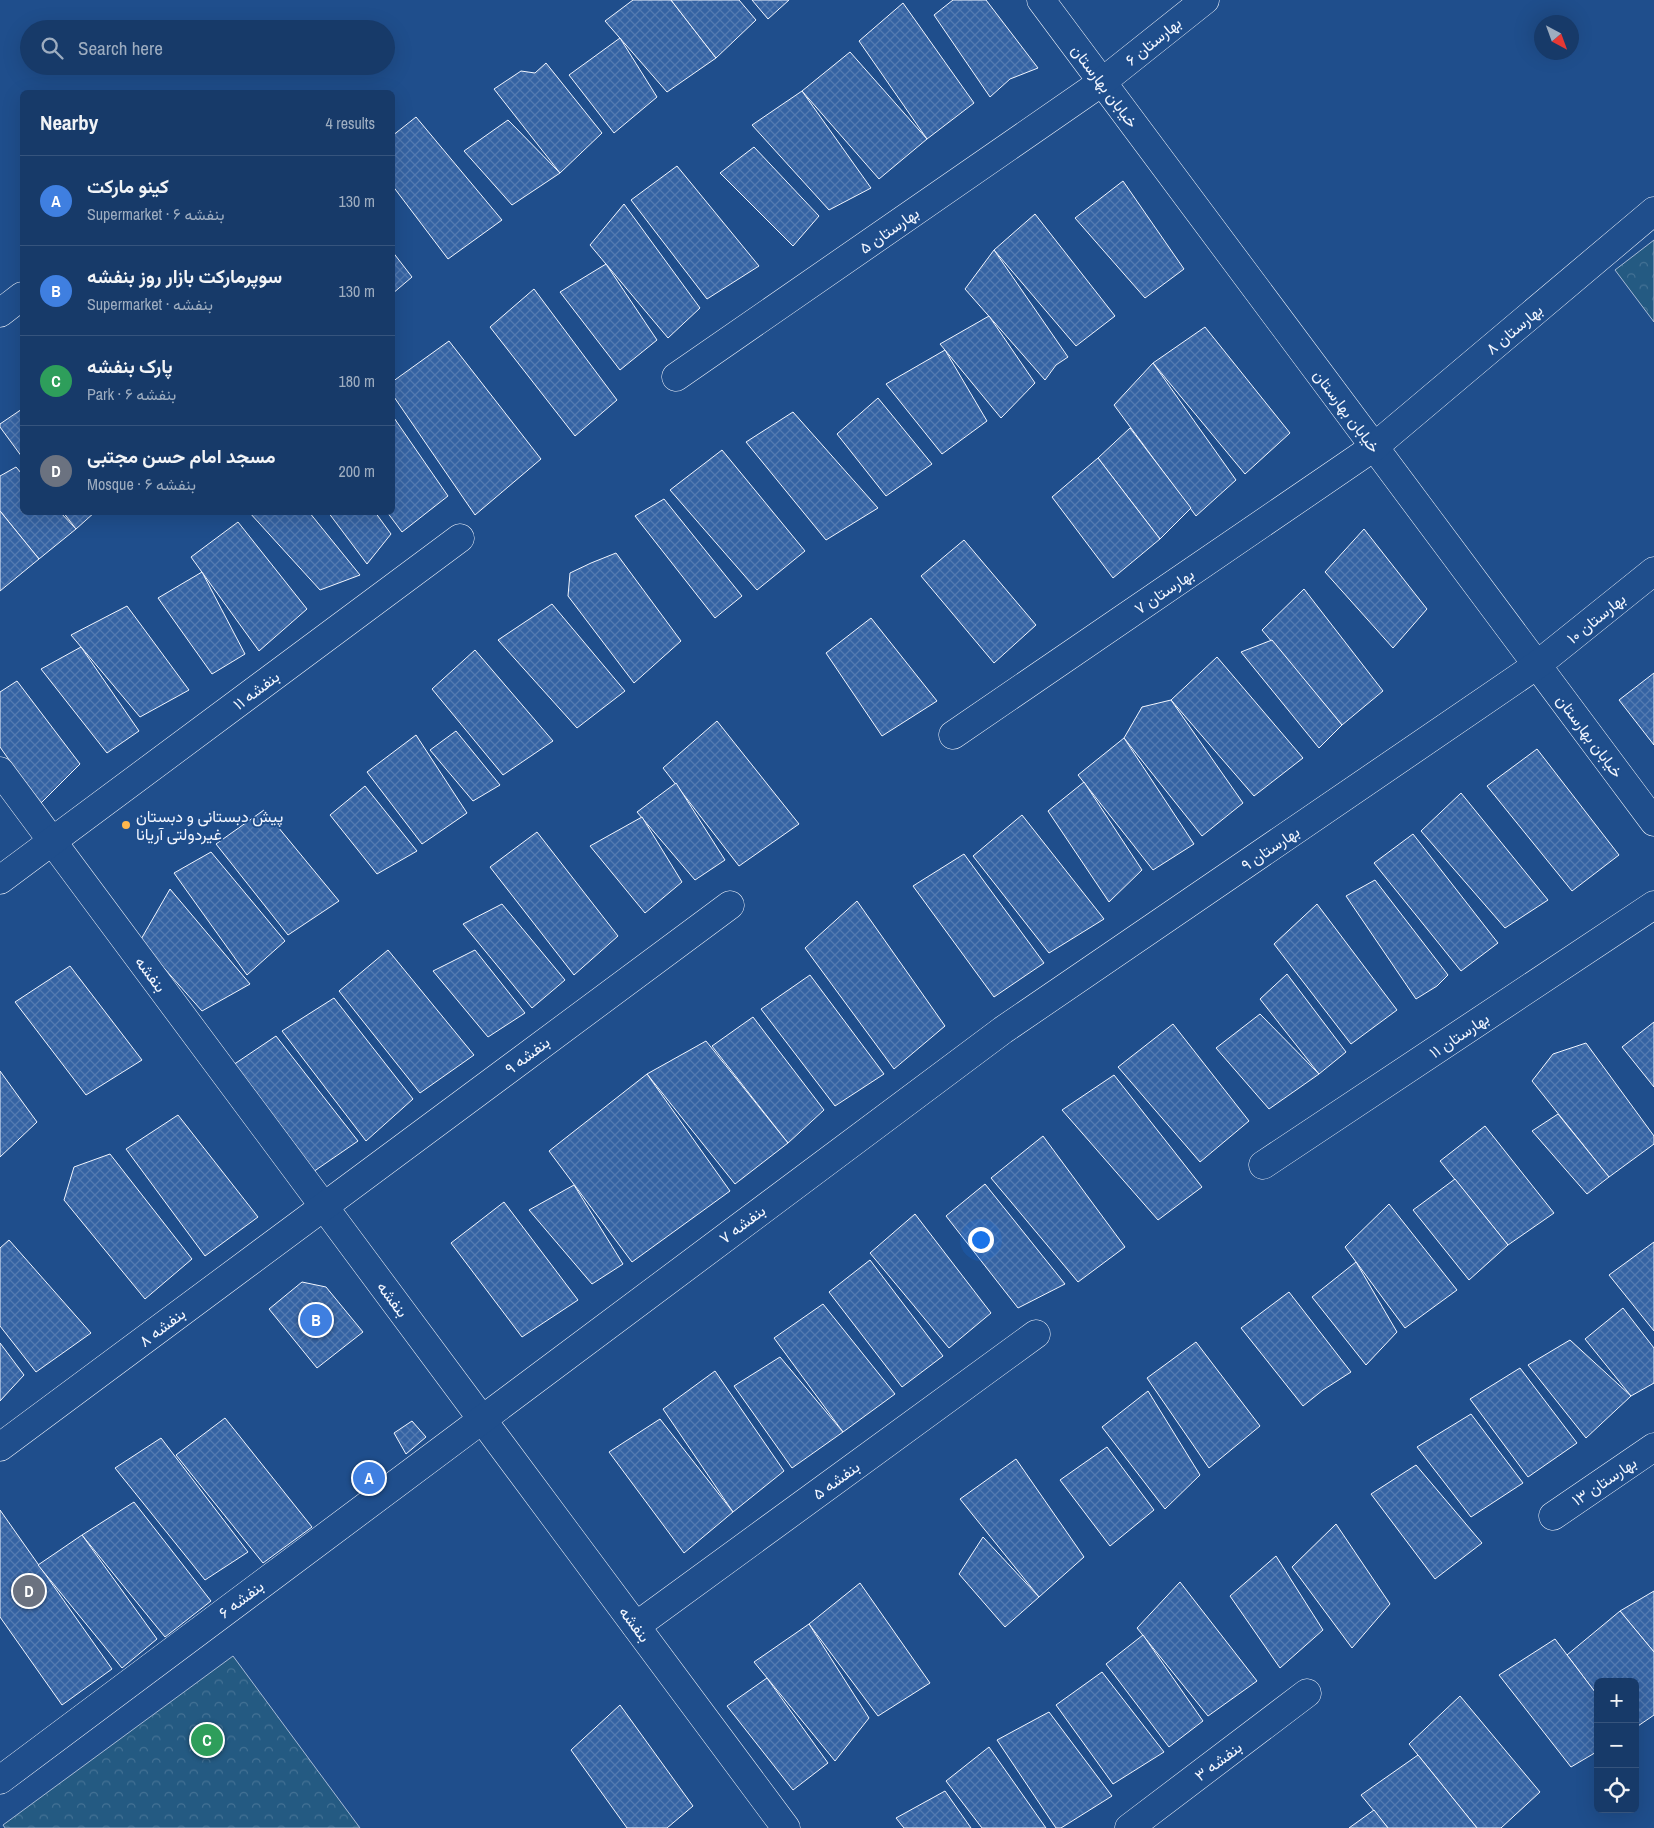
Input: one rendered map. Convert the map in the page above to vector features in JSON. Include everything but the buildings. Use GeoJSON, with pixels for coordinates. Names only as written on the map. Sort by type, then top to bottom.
{"type":"FeatureCollection","features":[{"type":"Feature","properties":{"kind":"street","name":"خیابان بهارستان"},"geometry":{"type":"LineString","coordinates":[[1041,0],[1654,822]]}},
{"type":"Feature","properties":{"kind":"street","name":"بهارستان ۶"},"geometry":{"type":"LineString","coordinates":[[1102,82],[1205,0]]}},
{"type":"Feature","properties":{"kind":"street","name":"بهارستان ۵"},"geometry":{"type":"LineString","coordinates":[[676,377],[1102,82]]}},
{"type":"Feature","properties":{"kind":"street","name":"بهارستان ۸"},"geometry":{"type":"LineString","coordinates":[[1374,447],[1654,211]]}},
{"type":"Feature","properties":{"kind":"street"},"geometry":{"type":"LineString","coordinates":[[0,313],[20,298]]}},
{"type":"Feature","properties":{"kind":"street","name":"بهارستان ۷"},"geometry":{"type":"LineString","coordinates":[[953,735],[1374,447]]}},
{"type":"Feature","properties":{"kind":"street","name":"بنفشه ۱۱"},"geometry":{"type":"LineString","coordinates":[[0,880],[460,538]]}},
{"type":"Feature","properties":{"kind":"street","name":"بهارستان ۱۰"},"geometry":{"type":"LineString","coordinates":[[1537,665],[1654,571]]}},
{"type":"Feature","properties":{"kind":"street","name":"بهارستان ۹"},"geometry":{"type":"LineString","coordinates":[[1003,1030],[1537,665]]}},
{"type":"Feature","properties":{"kind":"street","name":"بنفشه"},"geometry":{"type":"LineString","coordinates":[[0,771],[786,1828]]}},
{"type":"Feature","properties":{"kind":"street","name":"بنفشه ۹"},"geometry":{"type":"LineString","coordinates":[[324,1206],[730,904]]}},
{"type":"Feature","properties":{"kind":"street","name":"بهارستان ۱۱"},"geometry":{"type":"LineString","coordinates":[[1263,1165],[1654,905]]}},
{"type":"Feature","properties":{"kind":"street","name":"بنفشه ۷"},"geometry":{"type":"LineString","coordinates":[[482,1419],[1003,1030]]}},
{"type":"Feature","properties":{"kind":"street","name":"بنفشه ۸"},"geometry":{"type":"LineString","coordinates":[[0,1447],[324,1206]]}},
{"type":"Feature","properties":{"kind":"street","name":"بنفشه ۵"},"geometry":{"type":"LineString","coordinates":[[636,1626],[1036,1334]]}},
{"type":"Feature","properties":{"kind":"street","name":"بنفشه ۶"},"geometry":{"type":"LineString","coordinates":[[0,1780],[482,1419]]}},
{"type":"Feature","properties":{"kind":"street","name":"بهارستان ۱۳"},"geometry":{"type":"LineString","coordinates":[[1553,1516],[1654,1447]]}},
{"type":"Feature","properties":{"kind":"street","name":"بنفشه ۳"},"geometry":{"type":"LineString","coordinates":[[1129,1828],[1307,1694]]}},
{"type":"Feature","properties":{"kind":"green space"},"geometry":{"type":"Polygon","coordinates":[[[1654,240],[1654,322],[1615,270],[1654,240]]]}},
{"type":"Feature","properties":{"kind":"green space"},"geometry":{"type":"Polygon","coordinates":[[[233,1656],[360,1828],[5,1828],[3,1825],[233,1656]]]}},
{"type":"Feature","properties":{"kind":"place","name":"پیش دبستانی و دبستان غیردولتی آریانا"},"geometry":{"type":"Point","coordinates":[126,825]}},
{"type":"Feature","properties":{"kind":"place","name":"سوپرمارکت بازار روز بنفشه"},"geometry":{"type":"Point","coordinates":[316,1320]}},
{"type":"Feature","properties":{"kind":"place","name":"کینو مارکت"},"geometry":{"type":"Point","coordinates":[369,1478]}},
{"type":"Feature","properties":{"kind":"place","name":"مسجد امام حسن مجتبی"},"geometry":{"type":"Point","coordinates":[29,1591]}},
{"type":"Feature","properties":{"kind":"place","name":"پارک بنفشه"},"geometry":{"type":"Point","coordinates":[207,1740]}}]}
